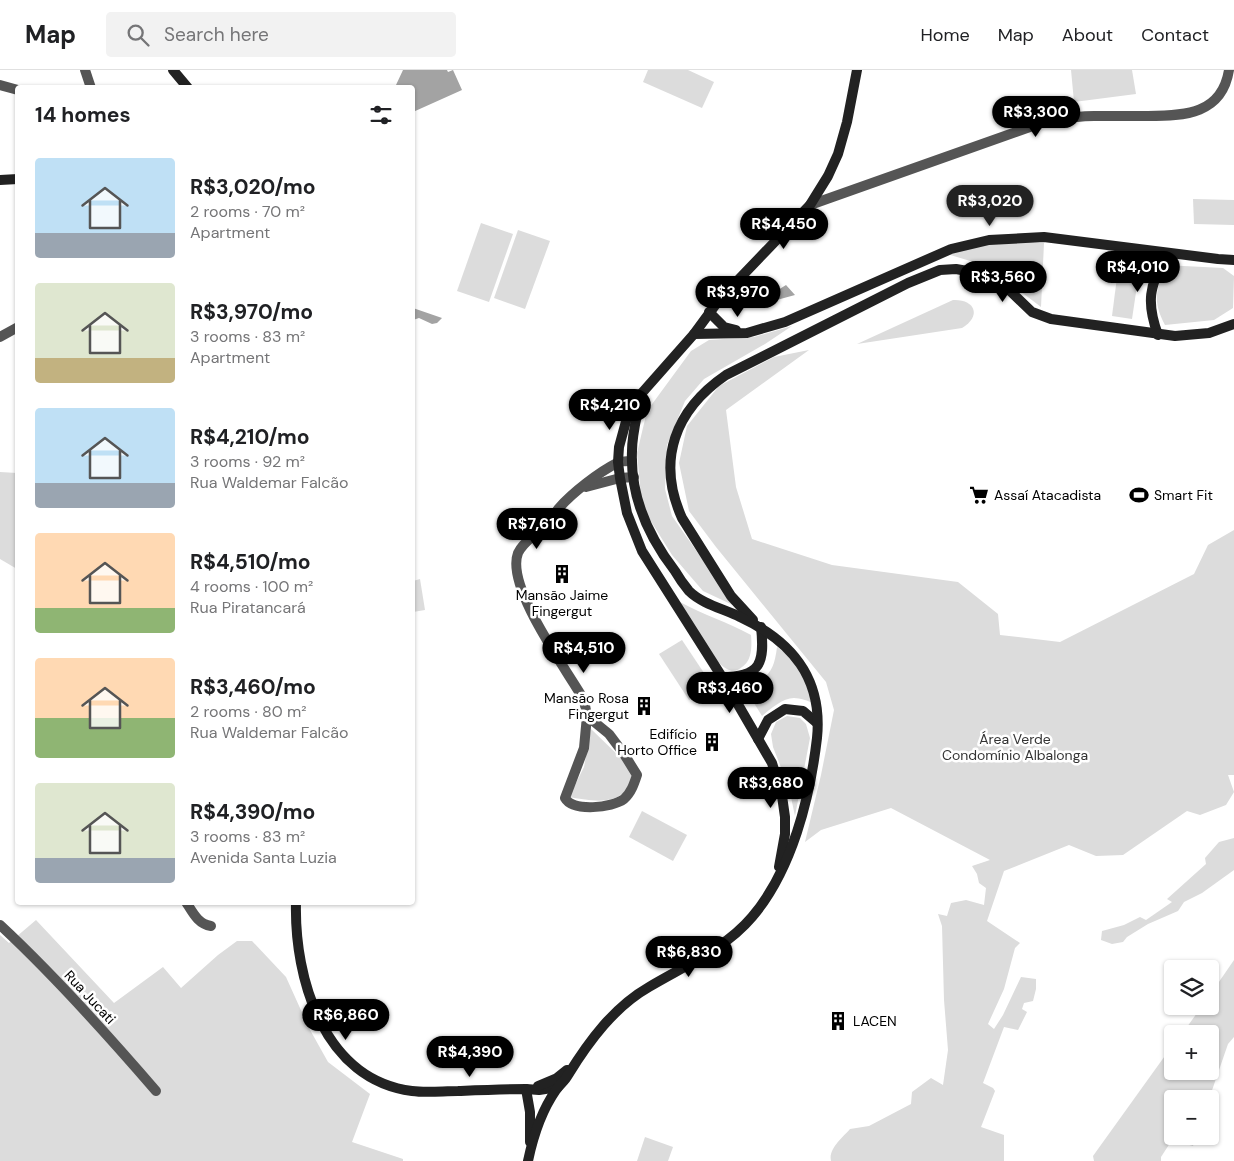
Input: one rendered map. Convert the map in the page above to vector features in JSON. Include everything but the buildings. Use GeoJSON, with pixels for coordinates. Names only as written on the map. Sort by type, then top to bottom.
{"type":"FeatureCollection","features":[{"type":"Feature","properties":{"kind":"street"},"geometry":{"type":"LineString","coordinates":[[85,70],[90,85]]}},
{"type":"Feature","properties":{"kind":"street"},"geometry":{"type":"LineString","coordinates":[[172,70],[179,85]]}},
{"type":"Feature","properties":{"kind":"street"},"geometry":{"type":"LineString","coordinates":[[172,70],[185,85]]}},
{"type":"Feature","properties":{"kind":"street"},"geometry":{"type":"LineString","coordinates":[[777,879],[785,834],[785,817],[778,778],[772,763],[722,677],[642,551],[628,513],[620,478],[619,447],[624,423],[641,394],[694,334],[709,312],[810,205],[828,176],[838,154],[847,122],[857,70]]}},
{"type":"Feature","properties":{"kind":"street"},"geometry":{"type":"LineString","coordinates":[[810,205],[1044,122],[1091,116],[1172,116],[1188,114],[1210,104],[1219,96],[1225,86],[1229,70]]}},
{"type":"Feature","properties":{"kind":"street"},"geometry":{"type":"LineString","coordinates":[[0,85],[15,89]]}},
{"type":"Feature","properties":{"kind":"street"},"geometry":{"type":"LineString","coordinates":[[0,180],[15,179]]}},
{"type":"Feature","properties":{"kind":"street"},"geometry":{"type":"LineString","coordinates":[[694,334],[747,333],[765,328],[813,311],[951,249],[989,240],[1044,237],[1234,260]]}},
{"type":"Feature","properties":{"kind":"street"},"geometry":{"type":"LineString","coordinates":[[1158,335],[1150,304],[1153,280],[1165,253]]}},
{"type":"Feature","properties":{"kind":"street"},"geometry":{"type":"LineString","coordinates":[[529,1157],[542,1115],[558,1087],[567,1078],[577,1061],[604,1025],[632,997],[710,952],[736,934],[752,918],[764,901],[777,879],[798,832],[814,757],[817,723],[814,694],[806,671],[731,596],[682,518],[676,505],[670,474],[671,456],[680,424],[698,397],[726,375],[908,283],[940,270],[956,269],[984,274],[1007,288],[1032,312],[1046,318],[1158,335],[1193,335],[1220,330],[1234,324]]}},
{"type":"Feature","properties":{"kind":"street"},"geometry":{"type":"LineString","coordinates":[[709,312],[724,327],[735,330],[765,328]]}},
{"type":"Feature","properties":{"kind":"street"},"geometry":{"type":"LineString","coordinates":[[0,336],[15,328]]}},
{"type":"Feature","properties":{"kind":"street"},"geometry":{"type":"LineString","coordinates":[[641,394],[633,438],[632,460],[639,510],[646,525],[666,560],[690,592],[723,610],[761,627]]}},
{"type":"Feature","properties":{"kind":"street"},"geometry":{"type":"LineString","coordinates":[[587,716],[609,734],[637,775],[632,790],[623,800],[607,807],[570,804],[565,798],[584,748],[587,716],[584,700],[533,614],[520,582],[516,562],[519,552],[525,543],[580,488],[618,462],[632,460]]}},
{"type":"Feature","properties":{"kind":"street"},"geometry":{"type":"LineString","coordinates":[[580,488],[620,478],[634,477]]}},
{"type":"Feature","properties":{"kind":"street"},"geometry":{"type":"LineString","coordinates":[[722,677],[743,676],[752,672],[758,666],[763,648],[761,627]]}},
{"type":"Feature","properties":{"kind":"street"},"geometry":{"type":"LineString","coordinates":[[758,739],[768,720],[785,709],[791,708],[802,711],[817,723]]}},
{"type":"Feature","properties":{"kind":"street"},"geometry":{"type":"LineString","coordinates":[[188,905],[198,920],[204,925],[211,926]]}},
{"type":"Feature","properties":{"kind":"street"},"geometry":{"type":"LineString","coordinates":[[296,905],[298,942],[303,970],[311,998],[325,1032],[352,1064],[368,1076],[385,1084],[413,1091],[539,1090],[558,1087]]}},
{"type":"Feature","properties":{"kind":"street","name":"Rua Jucati"},"geometry":{"type":"LineString","coordinates":[[0,925],[90,1014],[156,1091]]}},
{"type":"Feature","properties":{"kind":"street"},"geometry":{"type":"LineString","coordinates":[[526,1089],[557,1078],[577,1061]]}},
{"type":"Feature","properties":{"kind":"street"},"geometry":{"type":"LineString","coordinates":[[526,1089],[530,1112],[529,1157]]}},
{"type":"Feature","properties":{"kind":"green space"},"geometry":{"type":"Polygon","coordinates":[[[648,70],[688,70],[714,82],[702,108],[643,82],[648,70]]]}},
{"type":"Feature","properties":{"kind":"green space"},"geometry":{"type":"Polygon","coordinates":[[[1071,70],[1132,70],[1136,94],[1074,102],[1071,70]]]}},
{"type":"Feature","properties":{"kind":"green space"},"geometry":{"type":"Polygon","coordinates":[[[1193,199],[1234,200],[1234,225],[1194,224],[1193,199]]]}},
{"type":"Feature","properties":{"kind":"green space"},"geometry":{"type":"Polygon","coordinates":[[[481,223],[513,234],[489,302],[457,291],[481,223]]]}},
{"type":"Feature","properties":{"kind":"green space"},"geometry":{"type":"Polygon","coordinates":[[[518,230],[550,241],[525,309],[494,298],[518,230]]]}},
{"type":"Feature","properties":{"kind":"green space"},"geometry":{"type":"Polygon","coordinates":[[[1018,241],[1044,243],[1041,307],[987,266],[947,254],[989,243],[1018,241]]]}},
{"type":"Feature","properties":{"kind":"green space"},"geometry":{"type":"Polygon","coordinates":[[[1120,254],[1141,259],[1132,319],[1112,316],[1120,254]]]}},
{"type":"Feature","properties":{"kind":"green space"},"geometry":{"type":"Polygon","coordinates":[[[1164,265],[1223,268],[1234,276],[1233,308],[1214,320],[1165,325],[1157,302],[1159,282],[1164,265]]]}},
{"type":"Feature","properties":{"kind":"green space"},"geometry":{"type":"Polygon","coordinates":[[[953,300],[966,302],[973,309],[974,314],[972,318],[962,328],[857,344],[953,300]]]}},
{"type":"Feature","properties":{"kind":"green space"},"geometry":{"type":"Polygon","coordinates":[[[792,326],[704,379],[685,401],[667,445],[665,489],[672,516],[735,606],[703,591],[672,555],[642,507],[637,453],[647,411],[691,351],[709,340],[754,337],[792,326]]]}},
{"type":"Feature","properties":{"kind":"green space","name":"Área Verde Condomínio Albalonga"},"geometry":{"type":"Polygon","coordinates":[[[809,350],[726,410],[736,487],[752,539],[832,565],[958,582],[998,614],[1000,635],[1060,642],[1194,574],[1208,545],[1234,530],[1234,775],[1228,775],[1234,792],[1226,805],[1200,815],[1187,811],[1123,855],[1096,856],[1069,845],[1004,871],[987,921],[1020,943],[1015,948],[1004,989],[988,1024],[994,1029],[1003,1015],[1021,977],[1036,979],[1036,989],[1033,1001],[1024,1003],[1022,1009],[1027,1012],[1018,1030],[1004,1027],[983,1083],[995,1091],[981,1127],[1004,1135],[1004,1161],[831,1161],[834,1148],[850,1129],[869,1126],[911,1104],[912,1092],[931,1078],[943,1085],[948,1050],[944,1000],[942,926],[938,914],[947,916],[951,903],[966,900],[984,905],[986,888],[979,883],[977,874],[972,866],[990,860],[891,808],[821,830],[805,842],[834,710],[826,682],[689,511],[679,463],[687,426],[719,386],[774,357],[809,350]]]}},
{"type":"Feature","properties":{"kind":"green space"},"geometry":{"type":"Polygon","coordinates":[[[0,472],[15,473],[15,568],[0,559],[0,472]]]}},
{"type":"Feature","properties":{"kind":"green space"},"geometry":{"type":"Polygon","coordinates":[[[420,579],[425,610],[415,612],[415,580],[420,579]]]}},
{"type":"Feature","properties":{"kind":"green space"},"geometry":{"type":"Polygon","coordinates":[[[680,602],[751,635],[751,653],[748,661],[739,669],[733,671],[721,665],[708,649],[680,602]]]}},
{"type":"Feature","properties":{"kind":"green space"},"geometry":{"type":"Polygon","coordinates":[[[682,640],[712,685],[689,700],[659,654],[682,640]]]}},
{"type":"Feature","properties":{"kind":"green space"},"geometry":{"type":"Polygon","coordinates":[[[777,647],[792,659],[801,671],[814,703],[799,698],[790,698],[777,704],[762,716],[744,687],[759,681],[772,669],[777,647]]]}},
{"type":"Feature","properties":{"kind":"green space"},"geometry":{"type":"Polygon","coordinates":[[[787,716],[800,718],[806,724],[810,738],[795,816],[789,788],[773,747],[771,734],[776,722],[787,716]]]}},
{"type":"Feature","properties":{"kind":"green space"},"geometry":{"type":"Polygon","coordinates":[[[591,729],[622,759],[633,775],[629,785],[621,795],[607,800],[599,801],[569,797],[584,767],[591,729]]]}},
{"type":"Feature","properties":{"kind":"green space"},"geometry":{"type":"Polygon","coordinates":[[[642,811],[687,835],[673,861],[629,837],[642,811]]]}},
{"type":"Feature","properties":{"kind":"green space"},"geometry":{"type":"Polygon","coordinates":[[[1234,838],[1234,870],[1202,893],[1184,902],[1178,911],[1148,924],[1127,937],[1123,942],[1112,944],[1101,940],[1102,931],[1124,925],[1140,917],[1146,920],[1172,902],[1167,899],[1206,864],[1205,858],[1219,842],[1234,838]]]}},
{"type":"Feature","properties":{"kind":"green space"},"geometry":{"type":"Polygon","coordinates":[[[36,920],[114,1003],[163,967],[181,988],[237,941],[252,941],[286,977],[309,1028],[328,1062],[370,1094],[352,1142],[403,1159],[403,1161],[0,1161],[0,935],[9,943],[36,920]]]}},
{"type":"Feature","properties":{"kind":"green space"},"geometry":{"type":"Polygon","coordinates":[[[1234,960],[1234,1037],[1228,1044],[1219,1070],[1219,1025],[1188,1025],[1196,1015],[1219,1015],[1219,982],[1234,960]]]}},
{"type":"Feature","properties":{"kind":"green space"},"geometry":{"type":"Polygon","coordinates":[[[1164,1057],[1164,1080],[1216,1080],[1212,1090],[1164,1090],[1164,1145],[1169,1145],[1161,1157],[1161,1161],[1094,1161],[1093,1156],[1164,1057]]]}},
{"type":"Feature","properties":{"kind":"green space"},"geometry":{"type":"Polygon","coordinates":[[[645,1137],[673,1147],[668,1161],[637,1161],[645,1137]]]}},
{"type":"Feature","properties":{"kind":"shaded area"},"geometry":{"type":"Polygon","coordinates":[[[403,70],[447,70],[448,72],[453,70],[462,90],[415,111],[415,85],[396,85],[403,70]]]}},
{"type":"Feature","properties":{"kind":"shaded area"},"geometry":{"type":"Polygon","coordinates":[[[786,285],[795,295],[755,306],[747,297],[778,290],[786,285]]]}},
{"type":"Feature","properties":{"kind":"shaded area"},"geometry":{"type":"Polygon","coordinates":[[[415,309],[442,318],[437,323],[432,324],[419,318],[415,319],[415,309]]]}},
{"type":"Feature","properties":{"kind":"place","name":"Assaí Atacadista"},"geometry":{"type":"Point","coordinates":[979,495]}},
{"type":"Feature","properties":{"kind":"place","name":"Smart Fit"},"geometry":{"type":"Point","coordinates":[1139,495]}},
{"type":"Feature","properties":{"kind":"place","name":"Mansão Jaime Fingergut"},"geometry":{"type":"Point","coordinates":[562,574]}},
{"type":"Feature","properties":{"kind":"place","name":"Mansão Rosa Fingergut"},"geometry":{"type":"Point","coordinates":[644,706]}},
{"type":"Feature","properties":{"kind":"place","name":"Edifício Horto Office"},"geometry":{"type":"Point","coordinates":[712,742]}},
{"type":"Feature","properties":{"kind":"place","name":"LACEN"},"geometry":{"type":"Point","coordinates":[838,1021]}}]}
